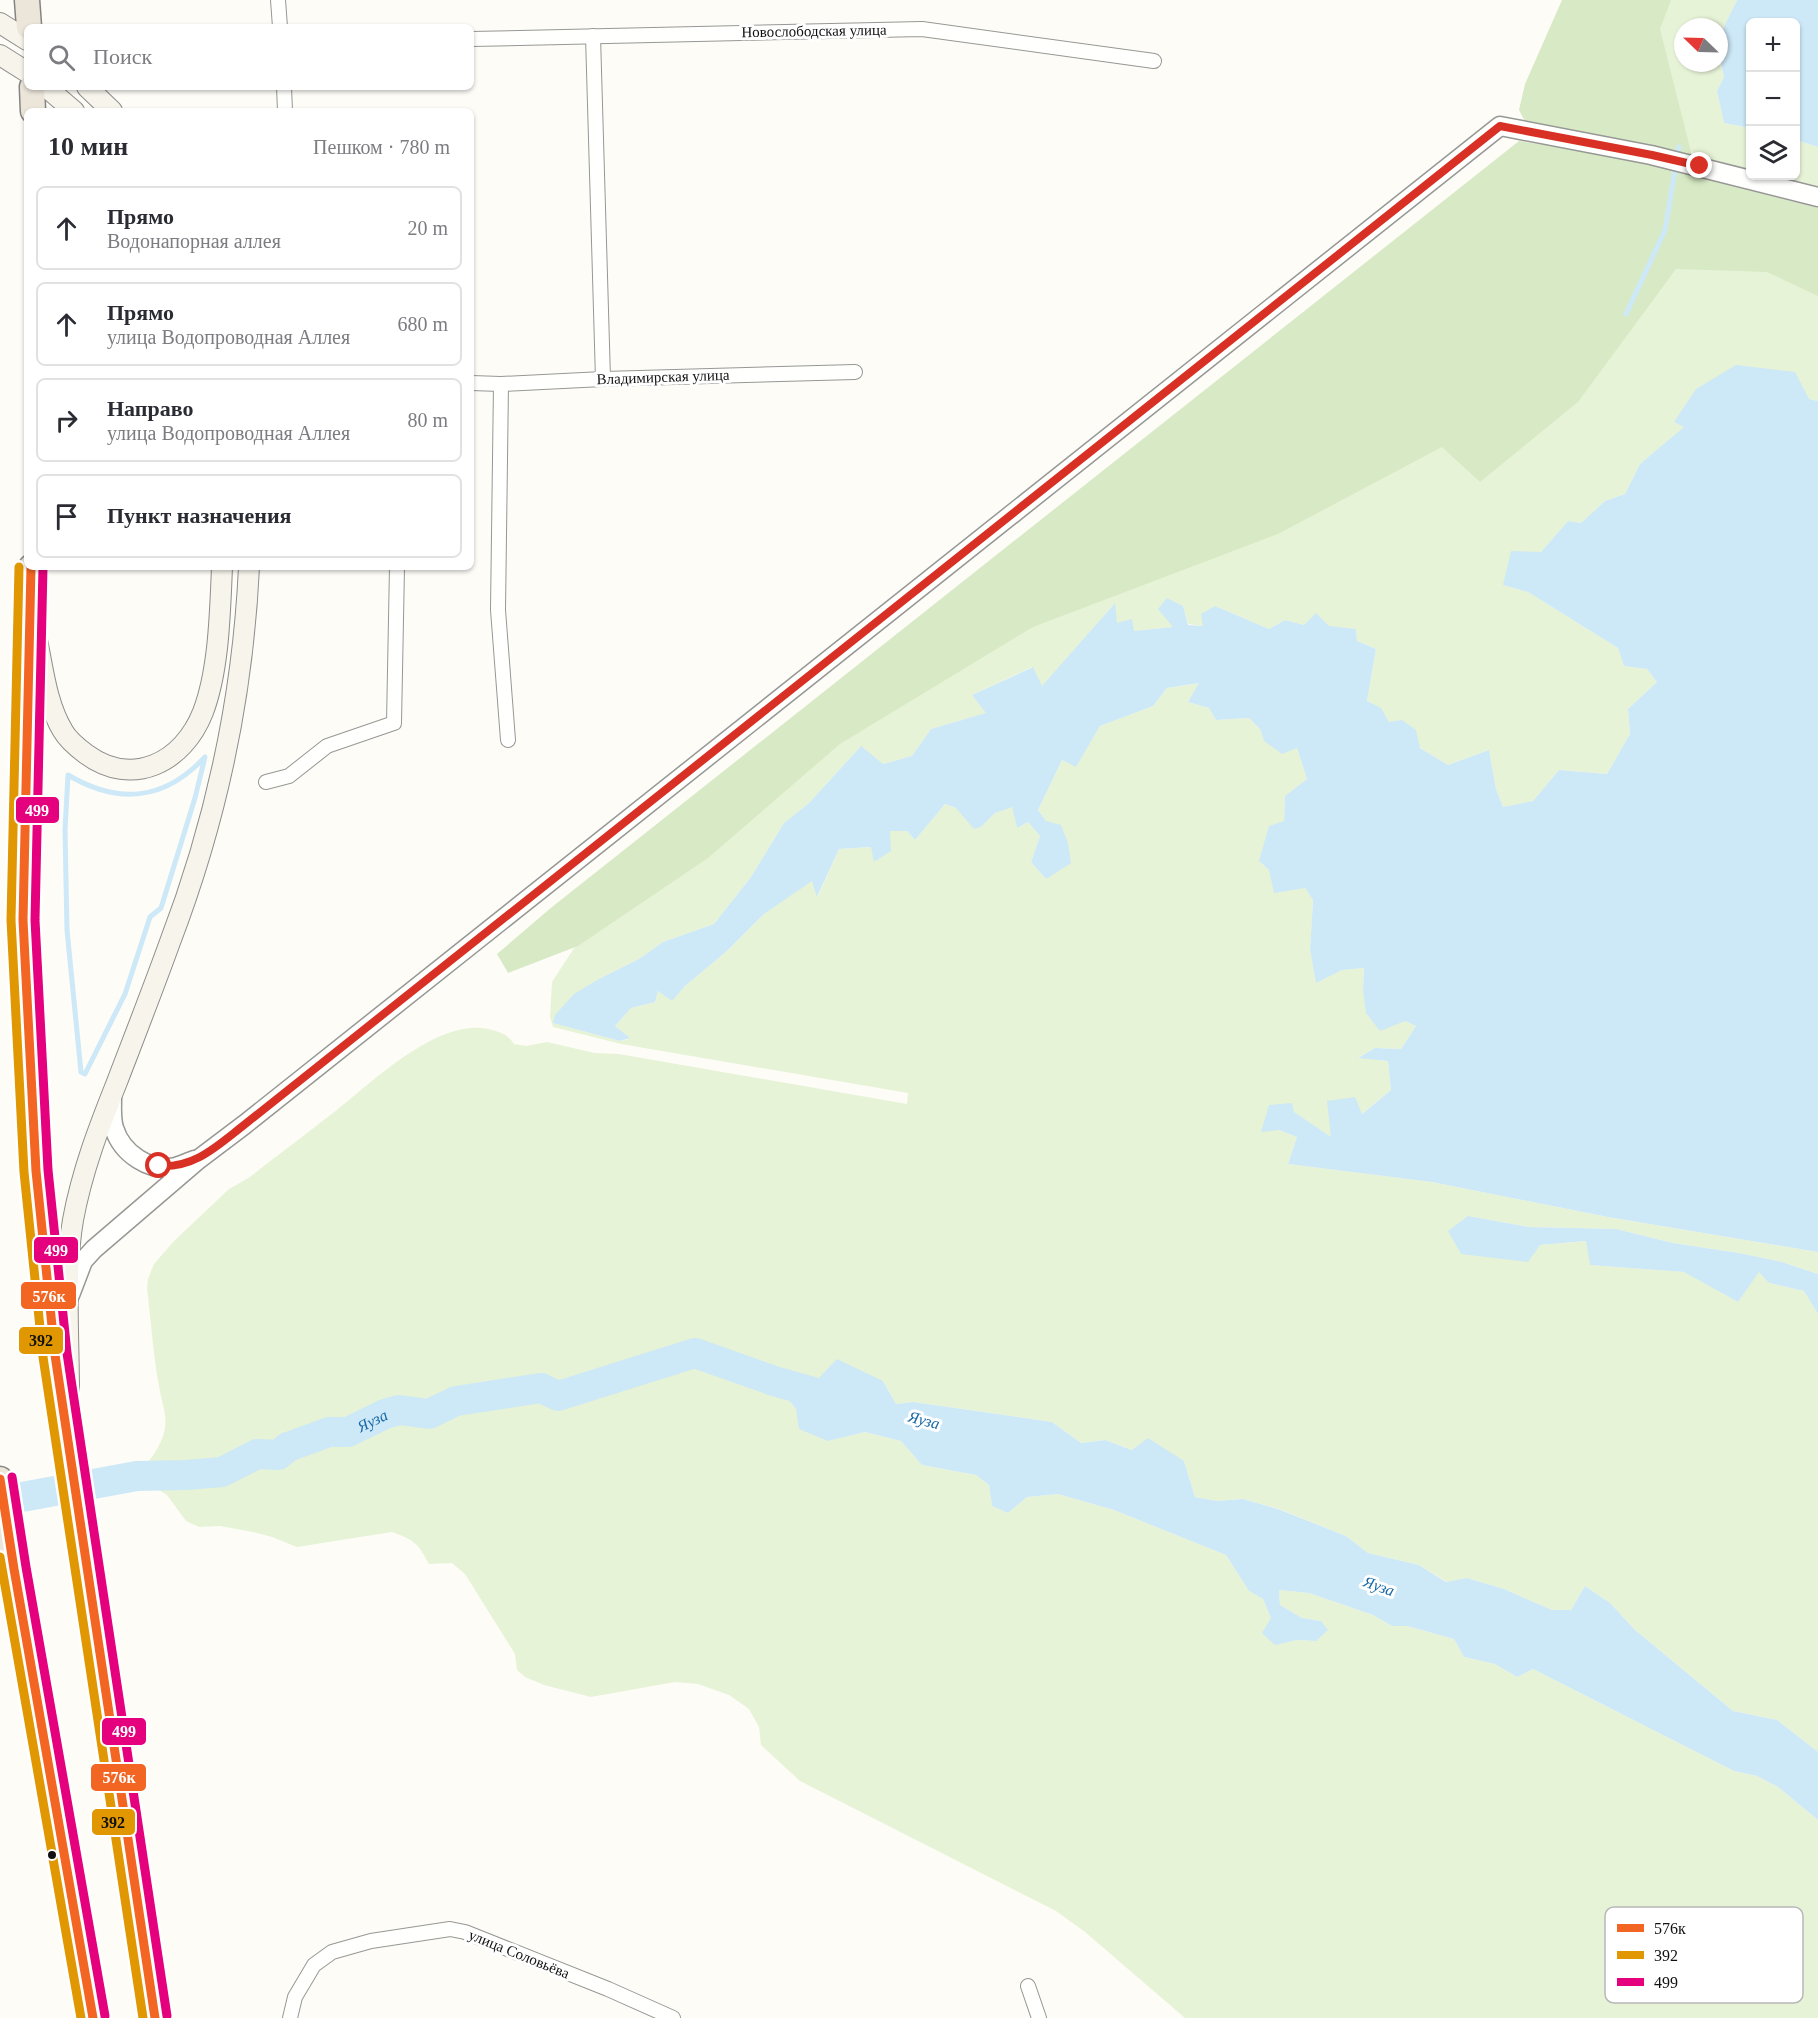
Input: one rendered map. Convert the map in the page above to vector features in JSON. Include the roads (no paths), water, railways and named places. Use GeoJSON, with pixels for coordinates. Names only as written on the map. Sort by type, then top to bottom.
{"type":"FeatureCollection","features":[{"type":"Feature","properties":{"kind":"highway"},"geometry":{"type":"LineString","coordinates":[[32,90],[33,108]]}},
{"type":"Feature","properties":{"kind":"highway"},"geometry":{"type":"LineString","coordinates":[[31,570],[24,856],[26,1004],[37,1182],[55,1355],[155,2018]]}},
{"type":"Feature","properties":{"kind":"highway"},"geometry":{"type":"LineString","coordinates":[[0,1479],[93,2018]]}},
{"type":"Feature","properties":{"kind":"main road"},"geometry":{"type":"LineString","coordinates":[[0,23],[24,38]]}},
{"type":"Feature","properties":{"kind":"main road"},"geometry":{"type":"LineString","coordinates":[[0,55],[24,70]]}},
{"type":"Feature","properties":{"kind":"main road"},"geometry":{"type":"LineString","coordinates":[[50,90],[70,108]]}},
{"type":"Feature","properties":{"kind":"main road"},"geometry":{"type":"LineString","coordinates":[[90,90],[109,108]]}},
{"type":"Feature","properties":{"kind":"main road"},"geometry":{"type":"LineString","coordinates":[[30,612],[52,708],[64,733],[97,762],[116,769],[136,770],[156,765],[175,753],[191,735],[203,713],[211,685],[222,570]]}},
{"type":"Feature","properties":{"kind":"main road"},"geometry":{"type":"LineString","coordinates":[[69,1445],[69,1260],[77,1202],[93,1141],[171,939],[211,818],[234,713],[242,654],[249,570]]}},
{"type":"Feature","properties":{"kind":"street"},"geometry":{"type":"LineString","coordinates":[[278,0],[280,24]]}},
{"type":"Feature","properties":{"kind":"street","name":"Новослободская улица"},"geometry":{"type":"LineString","coordinates":[[474,39],[922,29],[1154,61]]}},
{"type":"Feature","properties":{"kind":"street"},"geometry":{"type":"LineString","coordinates":[[593,36],[603,379]]}},
{"type":"Feature","properties":{"kind":"street"},"geometry":{"type":"LineString","coordinates":[[284,90],[285,108]]}},
{"type":"Feature","properties":{"kind":"street"},"geometry":{"type":"LineString","coordinates":[[69,1299],[83,1261],[94,1249],[199,1159],[1500,126],[1652,155],[1818,197]]}},
{"type":"Feature","properties":{"kind":"street","name":"Владимирская улица"},"geometry":{"type":"LineString","coordinates":[[474,383],[855,372]]}},
{"type":"Feature","properties":{"kind":"street"},"geometry":{"type":"LineString","coordinates":[[501,384],[498,610],[508,740]]}},
{"type":"Feature","properties":{"kind":"street"},"geometry":{"type":"LineString","coordinates":[[266,782],[289,776],[327,746],[394,723],[397,570]]}},
{"type":"Feature","properties":{"kind":"street"},"geometry":{"type":"LineString","coordinates":[[112,1095],[113,1127],[131,1154],[143,1162],[159,1166],[176,1167],[199,1159]]}},
{"type":"Feature","properties":{"kind":"street","name":"улица Соловьёва"},"geometry":{"type":"LineString","coordinates":[[290,2018],[295,1997],[314,1965],[332,1952],[370,1941],[450,1929],[475,1936],[608,1989],[673,2018]]}},
{"type":"Feature","properties":{"kind":"street"},"geometry":{"type":"LineString","coordinates":[[1028,1986],[1039,2018]]}},
{"type":"Feature","properties":{"kind":"street"},"geometry":{"type":"LineString","coordinates":[[151,1994],[167,2018]]}},
{"type":"Feature","properties":{"kind":"water"},"geometry":{"type":"Polygon","coordinates":[[[1737,0],[1818,0],[1818,147],[1800,141],[1800,18],[1746,18],[1746,127],[1724,123],[1717,91],[1724,77],[1723,72],[1728,72],[1728,19],[1737,0]]]}},
{"type":"Feature","properties":{"kind":"water"},"geometry":{"type":"Polygon","coordinates":[[[1736,365],[1795,372],[1809,399],[1818,401],[1818,1252],[1608,1217],[1432,1182],[1288,1164],[1297,1137],[1279,1130],[1261,1132],[1269,1105],[1292,1103],[1294,1112],[1331,1137],[1327,1101],[1355,1097],[1362,1114],[1391,1090],[1388,1061],[1358,1058],[1375,1048],[1401,1049],[1416,1026],[1405,1021],[1380,1031],[1366,1013],[1363,990],[1364,968],[1342,970],[1316,983],[1310,950],[1313,900],[1305,888],[1274,893],[1269,870],[1259,861],[1269,826],[1284,821],[1285,796],[1307,779],[1297,748],[1282,754],[1264,741],[1260,729],[1249,718],[1216,720],[1209,708],[1188,702],[1199,683],[1167,688],[1153,706],[1100,726],[1076,767],[1062,760],[1038,810],[1046,821],[1061,825],[1068,843],[1071,863],[1046,879],[1031,862],[1040,836],[1028,822],[1017,828],[1012,807],[995,813],[981,827],[974,829],[956,808],[945,804],[915,840],[907,831],[890,831],[891,851],[874,862],[871,847],[839,849],[817,897],[812,881],[764,914],[727,951],[685,986],[672,1001],[658,991],[655,1002],[631,1008],[615,1026],[630,1038],[620,1041],[553,1023],[555,1015],[574,994],[639,959],[663,942],[714,924],[751,877],[784,823],[809,803],[861,746],[883,764],[912,756],[931,729],[986,713],[972,695],[1033,667],[1042,686],[1115,603],[1117,623],[1132,619],[1134,631],[1173,627],[1158,609],[1167,598],[1183,606],[1188,625],[1203,626],[1201,614],[1215,606],[1269,629],[1285,620],[1304,625],[1316,613],[1329,626],[1356,629],[1357,641],[1376,649],[1367,701],[1381,708],[1389,722],[1402,720],[1416,730],[1420,748],[1448,765],[1489,750],[1496,789],[1503,807],[1533,801],[1559,770],[1607,774],[1630,734],[1628,709],[1657,682],[1647,669],[1624,666],[1618,648],[1528,592],[1503,585],[1511,551],[1541,552],[1568,521],[1581,523],[1605,501],[1625,494],[1640,464],[1684,427],[1674,422],[1696,389],[1736,365]]]}},
{"type":"Feature","properties":{"kind":"water"},"geometry":{"type":"Polygon","coordinates":[[[1468,1216],[1529,1227],[1616,1229],[1673,1243],[1782,1262],[1818,1274],[1818,1314],[1804,1291],[1769,1283],[1759,1272],[1738,1302],[1684,1272],[1590,1265],[1586,1241],[1540,1245],[1528,1262],[1461,1254],[1448,1231],[1468,1216]]]}},
{"type":"Feature","properties":{"kind":"water"},"geometry":{"type":"Polygon","coordinates":[[[837,1359],[883,1381],[896,1404],[913,1402],[1052,1422],[1081,1443],[1105,1440],[1132,1450],[1148,1438],[1184,1461],[1195,1497],[1217,1501],[1243,1499],[1278,1509],[1346,1536],[1368,1553],[1419,1565],[1446,1582],[1467,1578],[1504,1589],[1552,1610],[1571,1610],[1585,1586],[1610,1603],[1635,1630],[1733,1711],[1777,1720],[1818,1752],[1818,1820],[1778,1787],[1757,1776],[1734,1771],[1533,1669],[1517,1677],[1495,1664],[1464,1657],[1454,1639],[1407,1626],[1392,1626],[1373,1615],[1309,1593],[1279,1590],[1280,1605],[1302,1618],[1321,1621],[1328,1630],[1316,1641],[1297,1640],[1275,1645],[1262,1633],[1271,1618],[1263,1599],[1249,1591],[1226,1555],[1114,1510],[1058,1494],[1027,1497],[1008,1513],[992,1506],[989,1485],[976,1475],[922,1465],[901,1441],[865,1432],[828,1441],[799,1429],[796,1409],[774,1381],[790,1376],[817,1380],[837,1359]]]}},
{"type":"Feature","properties":{"kind":"waterway"},"geometry":{"type":"LineString","coordinates":[[1626,314],[1665,230],[1679,147]]}},
{"type":"Feature","properties":{"kind":"waterway"},"geometry":{"type":"LineString","coordinates":[[205,757],[195,798],[161,908],[150,917],[125,994],[85,1074],[81,1072],[67,930],[65,830],[68,775],[105,791],[140,794],[173,783],[205,757]]}},
{"type":"Feature","properties":{"kind":"waterway","name":"Яуза"},"geometry":{"type":"LineString","coordinates":[[0,1501],[137,1476],[222,1472],[257,1454],[278,1455],[288,1447],[329,1432],[348,1432],[385,1414],[399,1410],[429,1414],[456,1401],[541,1388],[558,1396],[695,1353],[813,1392]]}}]}
